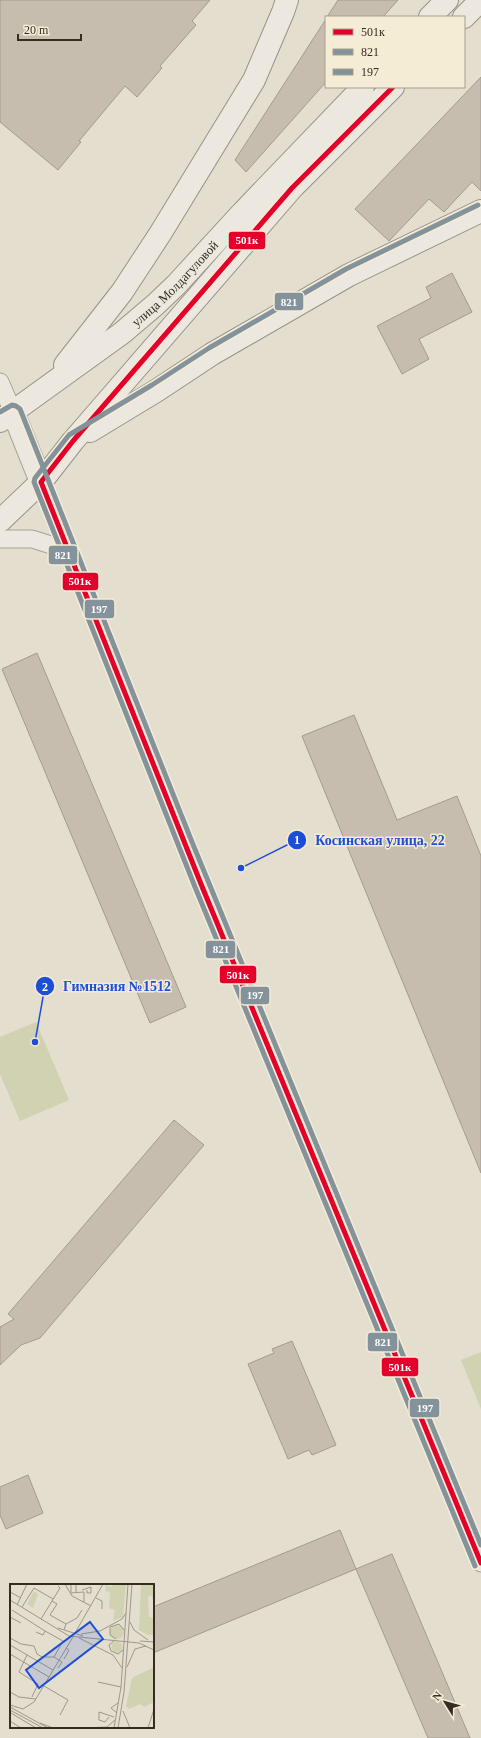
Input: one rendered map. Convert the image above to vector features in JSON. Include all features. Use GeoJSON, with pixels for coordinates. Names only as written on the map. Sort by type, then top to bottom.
{"type":"FeatureCollection","features":[{"type":"Feature","properties":{"kind":"main road"},"geometry":{"type":"LineString","coordinates":[[47,387],[122,292],[160,234],[254,80],[287,0]]}},
{"type":"Feature","properties":{"kind":"main road"},"geometry":{"type":"LineString","coordinates":[[431,16],[447,0]]}},
{"type":"Feature","properties":{"kind":"main road"},"geometry":{"type":"LineString","coordinates":[[465,16],[481,0]]}},
{"type":"Feature","properties":{"kind":"main road","name":"улица Молдагуловой"},"geometry":{"type":"LineString","coordinates":[[7,417],[122,333],[171,290],[242,212],[362,88]]}},
{"type":"Feature","properties":{"kind":"main road","name":"улица Молдагуловой"},"geometry":{"type":"LineString","coordinates":[[0,521],[41,482],[73,441],[292,188],[392,88]]}},
{"type":"Feature","properties":{"kind":"main road"},"geometry":{"type":"LineString","coordinates":[[73,441],[156,391],[212,354],[349,275],[481,211]]}},
{"type":"Feature","properties":{"kind":"main road"},"geometry":{"type":"LineString","coordinates":[[7,417],[41,482]]}},
{"type":"Feature","properties":{"kind":"street"},"geometry":{"type":"LineString","coordinates":[[0,382],[7,417]]}},
{"type":"Feature","properties":{"kind":"street"},"geometry":{"type":"LineString","coordinates":[[41,482],[260,1029],[481,1564]]}},
{"type":"Feature","properties":{"kind":"street"},"geometry":{"type":"LineString","coordinates":[[0,539],[32,539],[67,550]]}},
{"type":"Feature","properties":{"kind":"green space"},"geometry":{"type":"Polygon","coordinates":[[[36,1022],[69,1100],[20,1121],[0,1074],[0,1037],[36,1022]]]}},
{"type":"Feature","properties":{"kind":"green space"},"geometry":{"type":"Polygon","coordinates":[[[481,1352],[481,1409],[461,1360],[481,1352]]]}},
{"type":"Feature","properties":{"kind":"building"},"geometry":{"type":"Polygon","coordinates":[[[0,0],[210,0],[192,21],[196,25],[160,66],[162,68],[137,97],[125,86],[79,141],[81,142],[58,170],[0,122],[0,0]]]}},
{"type":"Feature","properties":{"kind":"building"},"geometry":{"type":"Polygon","coordinates":[[[338,0],[398,0],[384,16],[328,16],[338,0]]]}},
{"type":"Feature","properties":{"kind":"building"},"geometry":{"type":"Polygon","coordinates":[[[325,21],[325,83],[246,172],[235,160],[325,21]]]}},
{"type":"Feature","properties":{"kind":"building"},"geometry":{"type":"Polygon","coordinates":[[[481,77],[481,191],[472,182],[444,212],[429,199],[389,241],[355,209],[481,77]]]}},
{"type":"Feature","properties":{"kind":"building"},"geometry":{"type":"Polygon","coordinates":[[[452,273],[472,312],[419,339],[429,359],[402,374],[377,326],[431,298],[426,287],[452,273]]]}},
{"type":"Feature","properties":{"kind":"building"},"geometry":{"type":"Polygon","coordinates":[[[37,653],[186,1007],[150,1023],[2,669],[37,653]]]}},
{"type":"Feature","properties":{"kind":"building"},"geometry":{"type":"Polygon","coordinates":[[[354,715],[397,820],[457,796],[481,856],[481,1173],[302,736],[354,715]]]}},
{"type":"Feature","properties":{"kind":"building"},"geometry":{"type":"Polygon","coordinates":[[[174,1120],[204,1145],[40,1338],[21,1345],[0,1365],[0,1327],[14,1319],[8,1314],[174,1120]]]}},
{"type":"Feature","properties":{"kind":"building"},"geometry":{"type":"Polygon","coordinates":[[[292,1341],[336,1445],[312,1455],[309,1450],[288,1459],[248,1364],[274,1353],[272,1349],[292,1341]]]}},
{"type":"Feature","properties":{"kind":"building"},"geometry":{"type":"Polygon","coordinates":[[[28,1475],[43,1513],[6,1529],[0,1515],[0,1487],[28,1475]]]}},
{"type":"Feature","properties":{"kind":"building"},"geometry":{"type":"Polygon","coordinates":[[[340,1530],[356,1569],[154,1653],[154,1607],[340,1530]]]}},
{"type":"Feature","properties":{"kind":"building"},"geometry":{"type":"Polygon","coordinates":[[[392,1554],[470,1738],[428,1738],[356,1569],[392,1554]]]}},
{"type":"Feature","properties":{"kind":"transit line","name":"501к"},"geometry":{"type":"LineString","coordinates":[[392,88],[292,188],[73,441],[41,482],[201,884],[481,1563]]}},
{"type":"Feature","properties":{"kind":"transit line","name":"821"},"geometry":{"type":"LineString","coordinates":[[475,1566],[195,887],[34,482],[35,478],[69,435],[152,385],[209,348],[346,269],[478,205]]}},
{"type":"Feature","properties":{"kind":"transit line","name":"197"},"geometry":{"type":"LineString","coordinates":[[0,412],[12,405],[20,409],[192,842],[481,1545]]}},
{"type":"Feature","properties":{"kind":"place","name":"Косинская улица, 22"},"geometry":{"type":"Point","coordinates":[241,868]}},
{"type":"Feature","properties":{"kind":"place","name":"Гимназия №1512"},"geometry":{"type":"Point","coordinates":[35,1042]}}]}
